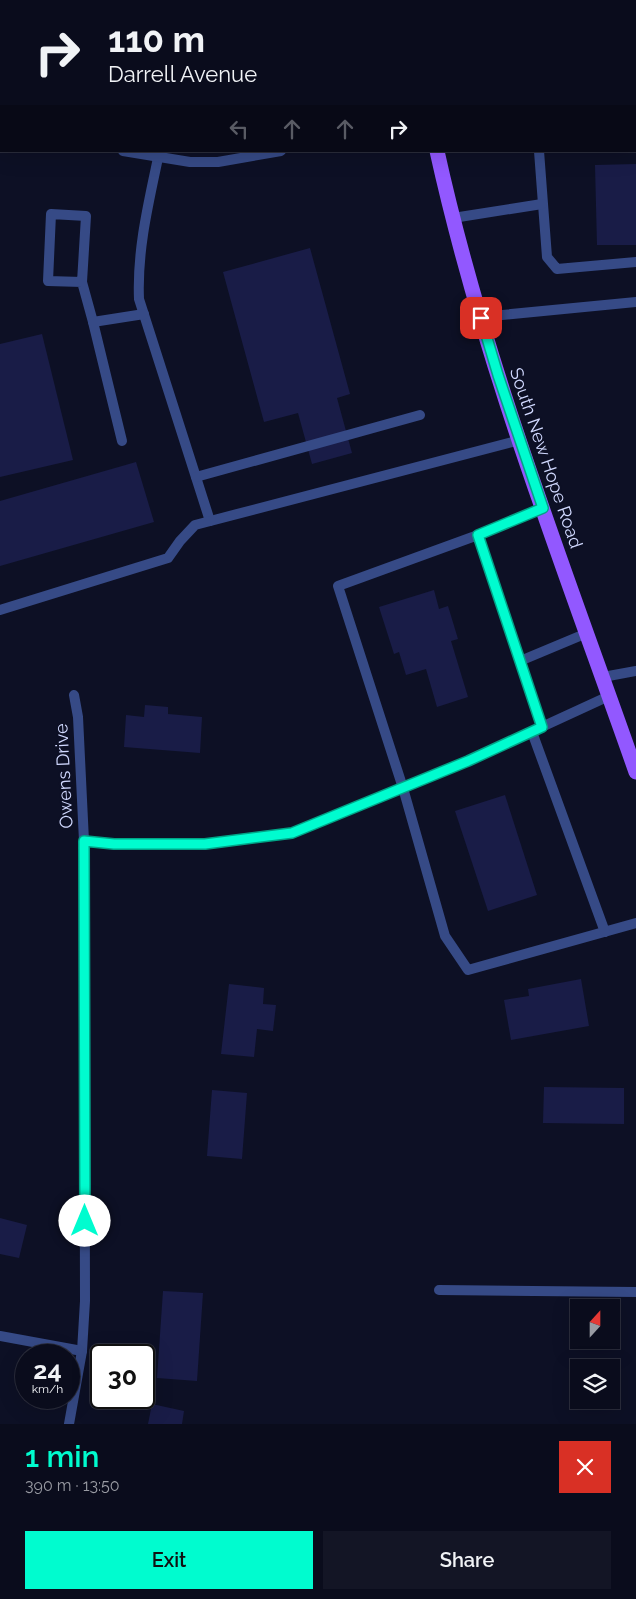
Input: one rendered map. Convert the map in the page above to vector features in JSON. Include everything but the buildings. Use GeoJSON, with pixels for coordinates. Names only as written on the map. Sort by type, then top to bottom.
{"type":"FeatureCollection","features":[{"type":"Feature","properties":{"kind":"main road","name":"South New Hope Road"},"geometry":{"type":"LineString","coordinates":[[437,152],[481,318],[520,440],[636,772]]}},
{"type":"Feature","properties":{"kind":"street"},"geometry":{"type":"LineString","coordinates":[[128,152],[190,162],[270,152]]}},
{"type":"Feature","properties":{"kind":"street"},"geometry":{"type":"LineString","coordinates":[[539,152],[547,257],[558,269],[636,262]]}},
{"type":"Feature","properties":{"kind":"street"},"geometry":{"type":"LineString","coordinates":[[158,158],[143,226],[138,274],[139,299],[210,521]]}},
{"type":"Feature","properties":{"kind":"street"},"geometry":{"type":"LineString","coordinates":[[454,218],[542,204]]}},
{"type":"Feature","properties":{"kind":"street"},"geometry":{"type":"LineString","coordinates":[[82,282],[48,281],[51,214],[86,216],[82,282],[122,441]]}},
{"type":"Feature","properties":{"kind":"street"},"geometry":{"type":"LineString","coordinates":[[481,318],[636,302]]}},
{"type":"Feature","properties":{"kind":"street"},"geometry":{"type":"LineString","coordinates":[[93,322],[144,314]]}},
{"type":"Feature","properties":{"kind":"street"},"geometry":{"type":"LineString","coordinates":[[196,477],[420,415]]}},
{"type":"Feature","properties":{"kind":"street"},"geometry":{"type":"LineString","coordinates":[[0,610],[168,558],[195,525],[520,440]]}},
{"type":"Feature","properties":{"kind":"street"},"geometry":{"type":"LineString","coordinates":[[543,508],[478,535],[338,586],[404,788],[444,936],[468,970],[636,923]]}},
{"type":"Feature","properties":{"kind":"street"},"geometry":{"type":"LineString","coordinates":[[478,535],[520,661],[537,729],[605,932]]}},
{"type":"Feature","properties":{"kind":"street"},"geometry":{"type":"LineString","coordinates":[[520,661],[587,633]]}},
{"type":"Feature","properties":{"kind":"street"},"geometry":{"type":"LineString","coordinates":[[602,677],[636,670]]}},
{"type":"Feature","properties":{"kind":"street","name":"Owens Drive"},"geometry":{"type":"LineString","coordinates":[[69,1424],[82,1351],[85,1300],[84,841],[78,718],[74,694]]}},
{"type":"Feature","properties":{"kind":"street"},"geometry":{"type":"LineString","coordinates":[[84,841],[114,844],[205,844],[292,833],[404,788],[609,696]]}},
{"type":"Feature","properties":{"kind":"street"},"geometry":{"type":"LineString","coordinates":[[439,1290],[636,1292]]}},
{"type":"Feature","properties":{"kind":"street"},"geometry":{"type":"LineString","coordinates":[[0,1336],[82,1351]]}},
{"type":"Feature","properties":{"kind":"route"},"geometry":{"type":"LineString","coordinates":[[85,1221],[84,841],[114,844],[205,844],[292,833],[468,761],[542,727],[478,535],[543,508],[498,375],[481,318]]}}]}
